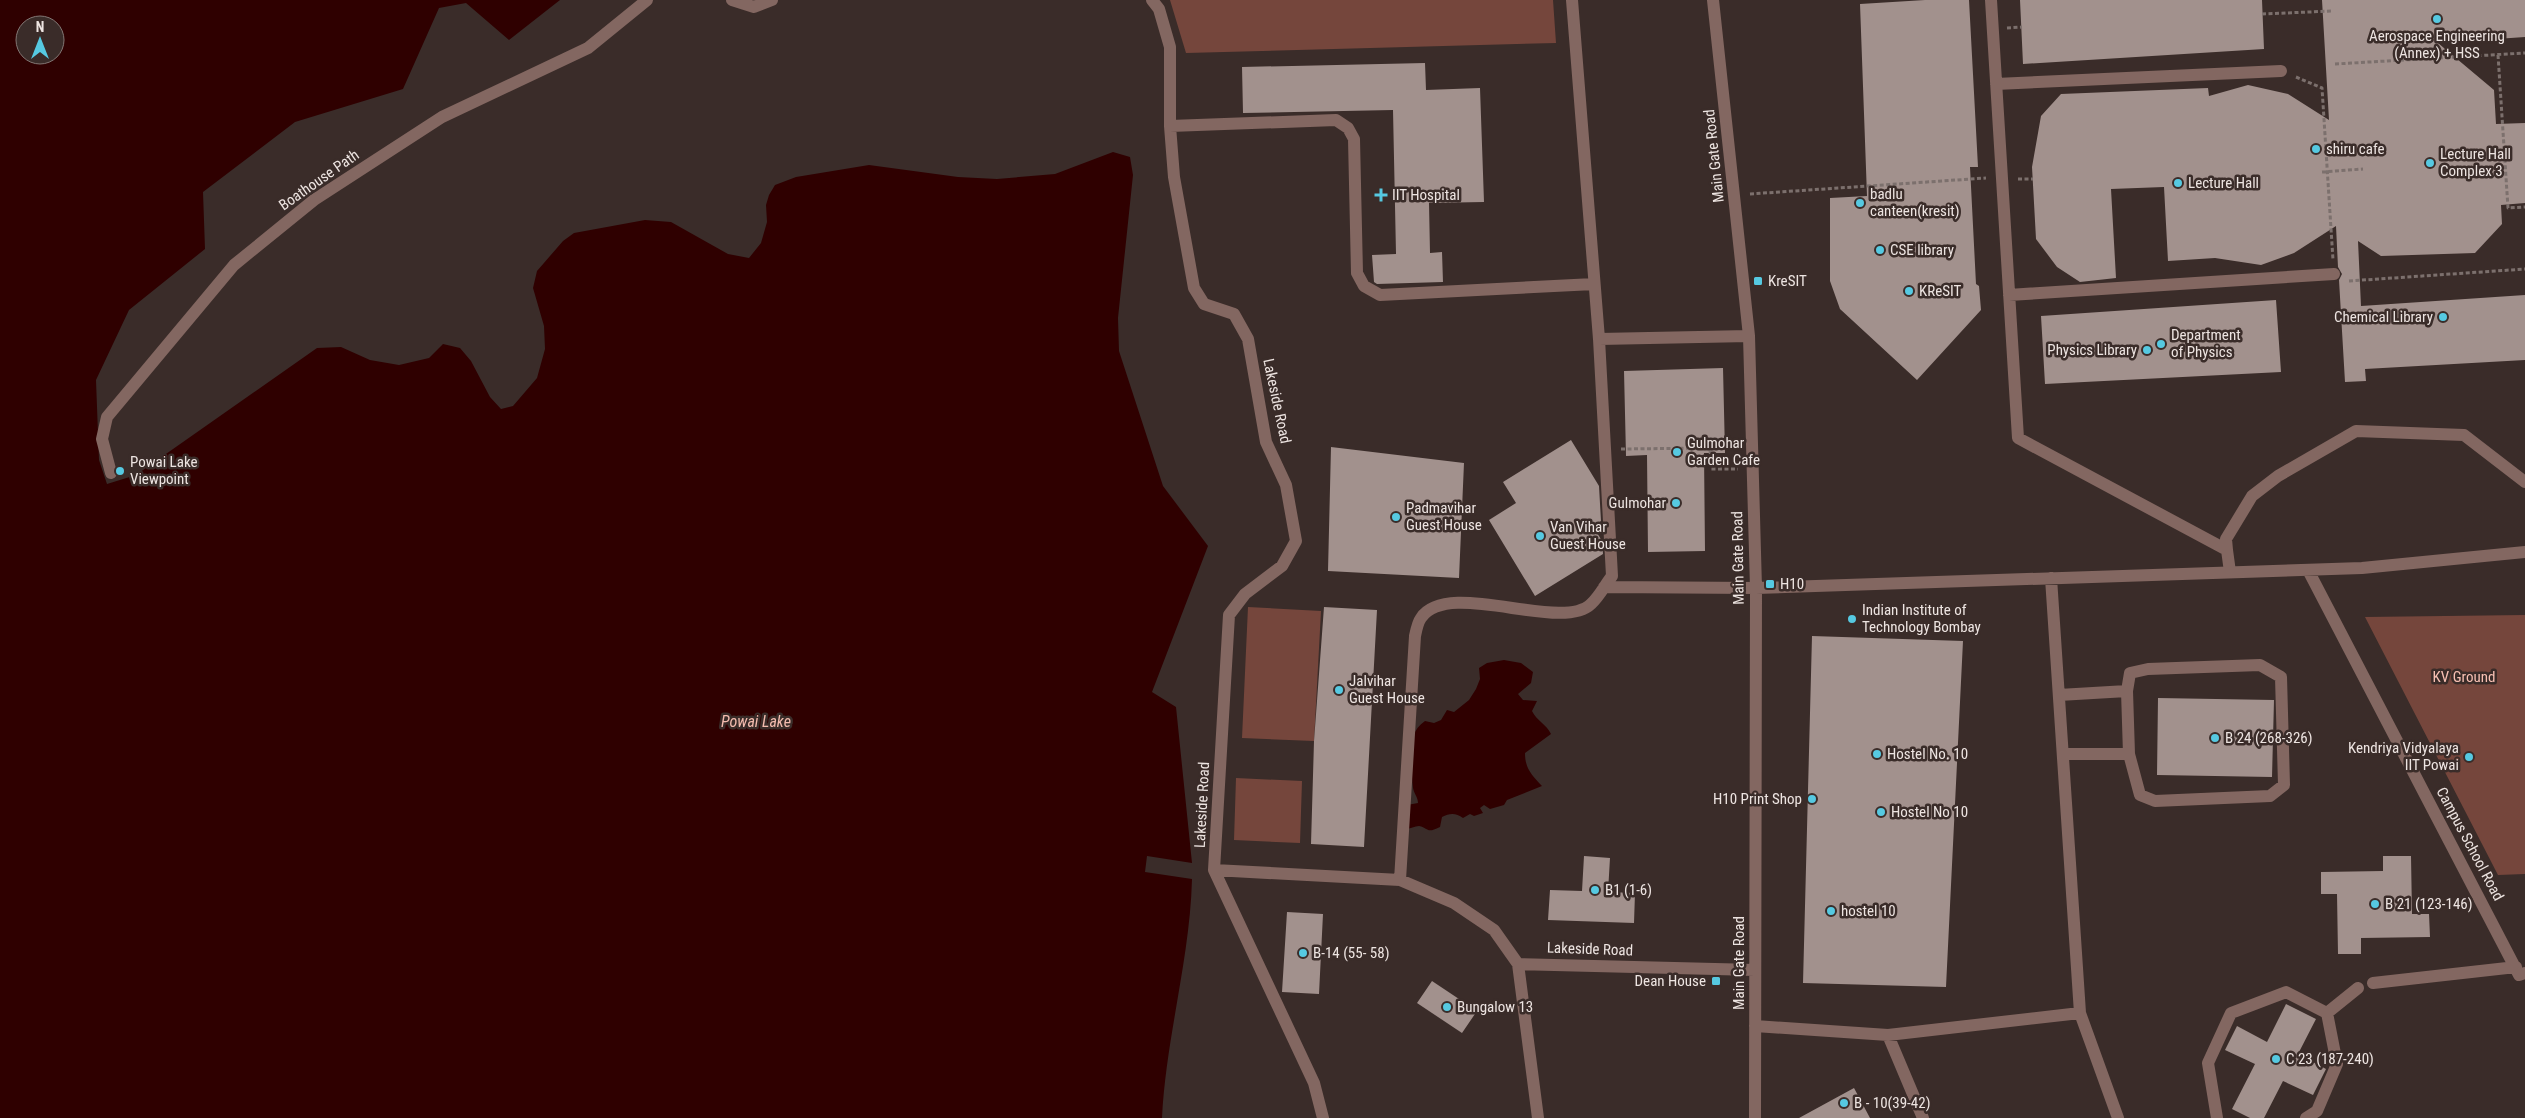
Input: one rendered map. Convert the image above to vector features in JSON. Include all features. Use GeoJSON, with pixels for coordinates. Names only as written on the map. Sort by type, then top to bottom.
{"type":"FeatureCollection","features":[{"type":"Feature","properties":{"kind":"street","name":"Boathouse Path"},"geometry":{"type":"LineString","coordinates":[[111,473],[102,439],[108,417],[234,265],[314,200],[442,117],[588,48],[646,0]]}},
{"type":"Feature","properties":{"kind":"street"},"geometry":{"type":"LineString","coordinates":[[732,0],[754,7],[772,0]]}},
{"type":"Feature","properties":{"kind":"street","name":"Lakeside Road"},"geometry":{"type":"LineString","coordinates":[[1152,0],[1160,9],[1170,47],[1170,126],[1174,177],[1194,288],[1204,304],[1234,314],[1248,339],[1266,442],[1286,486],[1296,541],[1282,566],[1245,594],[1229,615],[1214,870],[1314,1083],[1323,1118]]}},
{"type":"Feature","properties":{"kind":"street"},"geometry":{"type":"LineString","coordinates":[[1400,880],[1415,636],[1421,618],[1432,608],[1456,602],[1563,614],[1591,606],[1612,576],[1599,339],[1572,0]]}},
{"type":"Feature","properties":{"kind":"street","name":"Main Gate Road"},"geometry":{"type":"LineString","coordinates":[[1713,0],[1749,336],[1756,588],[1755,1118]]}},
{"type":"Feature","properties":{"kind":"street"},"geometry":{"type":"LineString","coordinates":[[1991,0],[2018,438],[2227,550]]}},
{"type":"Feature","properties":{"kind":"street"},"geometry":{"type":"LineString","coordinates":[[1996,84],[2281,71]]}},
{"type":"Feature","properties":{"kind":"street"},"geometry":{"type":"LineString","coordinates":[[1170,126],[1336,120],[1348,128],[1354,139],[1357,273],[1364,286],[1380,294],[1594,284]]}},
{"type":"Feature","properties":{"kind":"street"},"geometry":{"type":"LineString","coordinates":[[2009,294],[2334,274]]}},
{"type":"Feature","properties":{"kind":"street"},"geometry":{"type":"LineString","coordinates":[[1599,339],[1749,336]]}},
{"type":"Feature","properties":{"kind":"street"},"geometry":{"type":"LineString","coordinates":[[2230,572],[2226,539],[2252,496],[2278,476],[2356,431],[2464,435],[2525,482]]}},
{"type":"Feature","properties":{"kind":"street"},"geometry":{"type":"LineString","coordinates":[[1604,587],[1756,588],[2362,568],[2525,552]]}},
{"type":"Feature","properties":{"kind":"street","name":"Campus School Road"},"geometry":{"type":"LineString","coordinates":[[2308,570],[2520,972]]}},
{"type":"Feature","properties":{"kind":"street"},"geometry":{"type":"LineString","coordinates":[[2051,578],[2080,1013],[2118,1118]]}},
{"type":"Feature","properties":{"kind":"street"},"geometry":{"type":"LineString","coordinates":[[2260,666],[2281,677],[2284,785],[2270,796],[2156,801],[2140,795],[2129,754],[2127,691],[2130,673],[2148,669],[2260,666]]}},
{"type":"Feature","properties":{"kind":"street"},"geometry":{"type":"LineString","coordinates":[[2059,695],[2127,691]]}},
{"type":"Feature","properties":{"kind":"street"},"geometry":{"type":"LineString","coordinates":[[2063,754],[2129,754]]}},
{"type":"Feature","properties":{"kind":"street"},"geometry":{"type":"LineString","coordinates":[[1214,870],[1400,880],[1454,903],[1494,930],[1518,964],[1538,1118]]}},
{"type":"Feature","properties":{"kind":"street","name":"Lakeside Road"},"geometry":{"type":"LineString","coordinates":[[1518,964],[1755,970]]}},
{"type":"Feature","properties":{"kind":"street"},"geometry":{"type":"LineString","coordinates":[[2373,983],[2520,972]]}},
{"type":"Feature","properties":{"kind":"street"},"geometry":{"type":"LineString","coordinates":[[2327,1013],[2358,988]]}},
{"type":"Feature","properties":{"kind":"street"},"geometry":{"type":"LineString","coordinates":[[2217,1118],[2208,1063],[2231,1013],[2286,992],[2327,1013]]}},
{"type":"Feature","properties":{"kind":"street"},"geometry":{"type":"LineString","coordinates":[[1755,1026],[1888,1035],[2080,1013]]}},
{"type":"Feature","properties":{"kind":"street"},"geometry":{"type":"LineString","coordinates":[[2306,1118],[2317,1111],[2337,1064],[2327,1013]]}},
{"type":"Feature","properties":{"kind":"street"},"geometry":{"type":"LineString","coordinates":[[1888,1035],[1923,1118]]}},
{"type":"Feature","properties":{"kind":"path"},"geometry":{"type":"LineString","coordinates":[[2262,14],[2332,11]]}},
{"type":"Feature","properties":{"kind":"path"},"geometry":{"type":"LineString","coordinates":[[2335,64],[2525,53]]}},
{"type":"Feature","properties":{"kind":"path"},"geometry":{"type":"LineString","coordinates":[[2498,54],[2508,208],[2525,207]]}},
{"type":"Feature","properties":{"kind":"path"},"geometry":{"type":"LineString","coordinates":[[2281,71],[2322,88],[2334,274]]}},
{"type":"Feature","properties":{"kind":"path"},"geometry":{"type":"LineString","coordinates":[[2322,172],[2363,169]]}},
{"type":"Feature","properties":{"kind":"path"},"geometry":{"type":"LineString","coordinates":[[1734,195],[2001,177]]}},
{"type":"Feature","properties":{"kind":"path"},"geometry":{"type":"LineString","coordinates":[[2348,281],[2525,269]]}},
{"type":"Feature","properties":{"kind":"path"},"geometry":{"type":"LineString","coordinates":[[1605,449],[1710,448],[1711,470],[1752,468]]}},
{"type":"Feature","properties":{"kind":"green space"},"geometry":{"type":"Polygon","coordinates":[[[1170,0],[1553,0],[1556,43],[1186,53],[1170,0]]]}},
{"type":"Feature","properties":{"kind":"green space"},"geometry":{"type":"Polygon","coordinates":[[[1248,607],[1321,611],[1314,741],[1242,738],[1248,607]]]}},
{"type":"Feature","properties":{"kind":"green space","name":"KV Ground"},"geometry":{"type":"Polygon","coordinates":[[[2525,615],[2525,874],[2498,875],[2365,617],[2525,615]]]}},
{"type":"Feature","properties":{"kind":"green space"},"geometry":{"type":"Polygon","coordinates":[[[1236,778],[1302,781],[1300,843],[1234,840],[1236,778]]]}},
{"type":"Feature","properties":{"kind":"water","name":"Powai Lake"},"geometry":{"type":"Polygon","coordinates":[[[0,0],[560,0],[509,40],[466,3],[439,8],[403,89],[295,122],[203,192],[205,249],[129,310],[96,380],[99,460],[107,484],[136,475],[317,348],[341,347],[370,360],[399,365],[429,358],[443,344],[460,348],[471,361],[490,397],[501,409],[513,406],[537,378],[545,349],[544,326],[533,288],[537,271],[563,241],[574,233],[645,220],[671,222],[728,254],[749,258],[761,243],[767,222],[766,205],[769,195],[775,185],[796,177],[869,165],[958,177],[997,179],[1055,174],[1113,152],[1130,157],[1133,175],[1118,318],[1119,351],[1163,486],[1208,546],[1152,692],[1176,707],[1192,863],[1147,856],[1145,872],[1192,879],[1187,939],[1168,1058],[1162,1118],[0,1118],[0,0]]]}},
{"type":"Feature","properties":{"kind":"water"},"geometry":{"type":"Polygon","coordinates":[[[1504,660],[1521,663],[1533,672],[1531,683],[1518,694],[1523,700],[1537,701],[1532,711],[1551,734],[1525,753],[1528,768],[1542,786],[1507,800],[1504,805],[1490,809],[1484,805],[1480,808],[1483,813],[1474,816],[1470,814],[1463,818],[1450,814],[1442,817],[1440,827],[1435,829],[1430,830],[1419,826],[1406,829],[1407,805],[1418,803],[1413,788],[1410,751],[1414,734],[1418,727],[1425,721],[1434,723],[1441,720],[1447,710],[1454,712],[1469,700],[1476,689],[1480,679],[1479,668],[1487,663],[1504,660]]]}},
{"type":"Feature","properties":{"kind":"building"},"geometry":{"type":"Polygon","coordinates":[[[1925,0],[1969,0],[1978,167],[1970,167],[1976,284],[1979,286],[1981,310],[1917,380],[1840,309],[1830,281],[1830,198],[1867,196],[1860,4],[1925,0]]]}},
{"type":"Feature","properties":{"kind":"building"},"geometry":{"type":"Polygon","coordinates":[[[2020,0],[2262,0],[2264,49],[2023,64],[2020,0]]]}},
{"type":"Feature","properties":{"kind":"building"},"geometry":{"type":"Polygon","coordinates":[[[2322,0],[2525,0],[2525,37],[2438,43],[2494,90],[2496,124],[2525,123],[2525,203],[2501,205],[2502,224],[2475,253],[2381,256],[2358,241],[2361,306],[2525,295],[2525,360],[2365,369],[2366,381],[2345,382],[2339,280],[2342,274],[2338,267],[2336,226],[2294,253],[2261,265],[2215,258],[2168,261],[2164,187],[2111,189],[2116,278],[2080,282],[2057,267],[2036,239],[2032,167],[2041,116],[2061,94],[2208,88],[2209,96],[2248,85],[2288,94],[2329,120],[2322,0]]]}},
{"type":"Feature","properties":{"kind":"building","name":"IIT Hospital"},"geometry":{"type":"Polygon","coordinates":[[[1425,63],[1426,90],[1480,88],[1484,202],[1429,203],[1430,253],[1442,252],[1443,282],[1377,284],[1374,282],[1372,255],[1396,254],[1393,110],[1243,113],[1242,67],[1425,63]]]}},
{"type":"Feature","properties":{"kind":"building","name":"Department of Physics"},"geometry":{"type":"Polygon","coordinates":[[[2276,300],[2281,372],[2045,384],[2041,316],[2276,300]]]}},
{"type":"Feature","properties":{"kind":"building"},"geometry":{"type":"Polygon","coordinates":[[[1723,368],[1725,453],[1704,453],[1705,551],[1648,552],[1647,455],[1626,456],[1624,371],[1723,368]]]}},
{"type":"Feature","properties":{"kind":"building"},"geometry":{"type":"Polygon","coordinates":[[[1571,440],[1599,486],[1601,521],[1593,526],[1602,541],[1603,554],[1535,596],[1489,520],[1516,503],[1503,482],[1571,440]]]}},
{"type":"Feature","properties":{"kind":"building","name":"Padmavihar Guest House"},"geometry":{"type":"Polygon","coordinates":[[[1331,447],[1464,463],[1459,578],[1328,571],[1331,447]]]}},
{"type":"Feature","properties":{"kind":"building"},"geometry":{"type":"Polygon","coordinates":[[[1324,607],[1377,610],[1364,847],[1311,844],[1314,741],[1324,607]]]}},
{"type":"Feature","properties":{"kind":"building","name":"Hostel No 10"},"geometry":{"type":"Polygon","coordinates":[[[1812,636],[1963,641],[1946,987],[1803,983],[1812,636]]]}},
{"type":"Feature","properties":{"kind":"building","name":"B 24 (268-326)"},"geometry":{"type":"Polygon","coordinates":[[[2158,698],[2274,700],[2272,777],[2157,775],[2158,698]]]}},
{"type":"Feature","properties":{"kind":"building","name":"B1 (1-6)"},"geometry":{"type":"Polygon","coordinates":[[[1584,856],[1610,858],[1608,892],[1635,893],[1634,923],[1548,920],[1550,890],[1582,891],[1584,856]]]}},
{"type":"Feature","properties":{"kind":"building","name":"B 21 (123-146)"},"geometry":{"type":"Polygon","coordinates":[[[2383,856],[2411,856],[2412,914],[2429,914],[2430,937],[2361,938],[2361,954],[2338,954],[2337,894],[2321,894],[2321,872],[2383,871],[2383,856]]]}},
{"type":"Feature","properties":{"kind":"building","name":"B-14 (55- 58)"},"geometry":{"type":"Polygon","coordinates":[[[1287,912],[1323,914],[1319,994],[1282,992],[1287,912]]]}},
{"type":"Feature","properties":{"kind":"building","name":"Bungalow 13"},"geometry":{"type":"Polygon","coordinates":[[[1432,981],[1477,1011],[1462,1033],[1417,1003],[1432,981]]]}},
{"type":"Feature","properties":{"kind":"building","name":"C 23 (187-240)"},"geometry":{"type":"Polygon","coordinates":[[[2286,1004],[2316,1019],[2298,1054],[2326,1069],[2313,1095],[2283,1081],[2264,1118],[2250,1118],[2232,1109],[2255,1064],[2225,1050],[2237,1026],[2267,1042],[2286,1004]]]}},
{"type":"Feature","properties":{"kind":"building","name":"B - 10(39-42)"},"geometry":{"type":"Polygon","coordinates":[[[1854,1088],[1870,1118],[1799,1118],[1854,1088]]]}},
{"type":"Feature","properties":{"kind":"place","name":"Aerospace Engineering (Annex) + HSS"},"geometry":{"type":"Point","coordinates":[2437,19]}},
{"type":"Feature","properties":{"kind":"place","name":"shiru cafe"},"geometry":{"type":"Point","coordinates":[2316,149]}},
{"type":"Feature","properties":{"kind":"place","name":"Lecture Hall Complex 3"},"geometry":{"type":"Point","coordinates":[2430,163]}},
{"type":"Feature","properties":{"kind":"place","name":"Lecture Hall"},"geometry":{"type":"Point","coordinates":[2178,183]}},
{"type":"Feature","properties":{"kind":"place","name":"IIT Hospital"},"geometry":{"type":"Point","coordinates":[1381,195]}},
{"type":"Feature","properties":{"kind":"place","name":"badlu canteen(kresit)"},"geometry":{"type":"Point","coordinates":[1860,203]}},
{"type":"Feature","properties":{"kind":"place","name":"CSE library"},"geometry":{"type":"Point","coordinates":[1880,250]}},
{"type":"Feature","properties":{"kind":"place","name":"KreSIT"},"geometry":{"type":"Point","coordinates":[1758,281]}},
{"type":"Feature","properties":{"kind":"place","name":"KReSIT"},"geometry":{"type":"Point","coordinates":[1909,291]}},
{"type":"Feature","properties":{"kind":"place","name":"Chemical Library"},"geometry":{"type":"Point","coordinates":[2443,317]}},
{"type":"Feature","properties":{"kind":"place","name":"Department of Physics"},"geometry":{"type":"Point","coordinates":[2161,344]}},
{"type":"Feature","properties":{"kind":"place","name":"Physics Library"},"geometry":{"type":"Point","coordinates":[2147,350]}},
{"type":"Feature","properties":{"kind":"place","name":"Gulmohar Garden Cafe"},"geometry":{"type":"Point","coordinates":[1677,452]}},
{"type":"Feature","properties":{"kind":"place","name":"Powai Lake Viewpoint"},"geometry":{"type":"Point","coordinates":[120,471]}},
{"type":"Feature","properties":{"kind":"place","name":"Gulmohar"},"geometry":{"type":"Point","coordinates":[1676,503]}},
{"type":"Feature","properties":{"kind":"place","name":"Padmavihar Guest House"},"geometry":{"type":"Point","coordinates":[1396,517]}},
{"type":"Feature","properties":{"kind":"place","name":"Van Vihar Guest House"},"geometry":{"type":"Point","coordinates":[1540,536]}},
{"type":"Feature","properties":{"kind":"place","name":"H10"},"geometry":{"type":"Point","coordinates":[1770,584]}},
{"type":"Feature","properties":{"kind":"place","name":"Indian Institute of Technology Bombay"},"geometry":{"type":"Point","coordinates":[1852,619]}},
{"type":"Feature","properties":{"kind":"place","name":"Jalvihar Guest House"},"geometry":{"type":"Point","coordinates":[1339,690]}},
{"type":"Feature","properties":{"kind":"place","name":"B 24 (268-326)"},"geometry":{"type":"Point","coordinates":[2215,738]}},
{"type":"Feature","properties":{"kind":"place","name":"Hostel No. 10"},"geometry":{"type":"Point","coordinates":[1877,754]}},
{"type":"Feature","properties":{"kind":"place","name":"Kendriya Vidyalaya IIT Powai"},"geometry":{"type":"Point","coordinates":[2469,757]}},
{"type":"Feature","properties":{"kind":"place","name":"H10 Print Shop"},"geometry":{"type":"Point","coordinates":[1812,799]}},
{"type":"Feature","properties":{"kind":"place","name":"Hostel No 10"},"geometry":{"type":"Point","coordinates":[1881,812]}},
{"type":"Feature","properties":{"kind":"place","name":"B1 (1-6)"},"geometry":{"type":"Point","coordinates":[1595,890]}},
{"type":"Feature","properties":{"kind":"place","name":"B 21 (123-146)"},"geometry":{"type":"Point","coordinates":[2375,904]}},
{"type":"Feature","properties":{"kind":"place","name":"hostel 10"},"geometry":{"type":"Point","coordinates":[1831,911]}},
{"type":"Feature","properties":{"kind":"place","name":"B-14 (55- 58)"},"geometry":{"type":"Point","coordinates":[1303,953]}},
{"type":"Feature","properties":{"kind":"place","name":"Dean House"},"geometry":{"type":"Point","coordinates":[1716,981]}},
{"type":"Feature","properties":{"kind":"place","name":"Bungalow 13"},"geometry":{"type":"Point","coordinates":[1447,1007]}},
{"type":"Feature","properties":{"kind":"place","name":"C 23 (187-240)"},"geometry":{"type":"Point","coordinates":[2276,1059]}},
{"type":"Feature","properties":{"kind":"place","name":"B - 10(39-42)"},"geometry":{"type":"Point","coordinates":[1844,1103]}}]}
